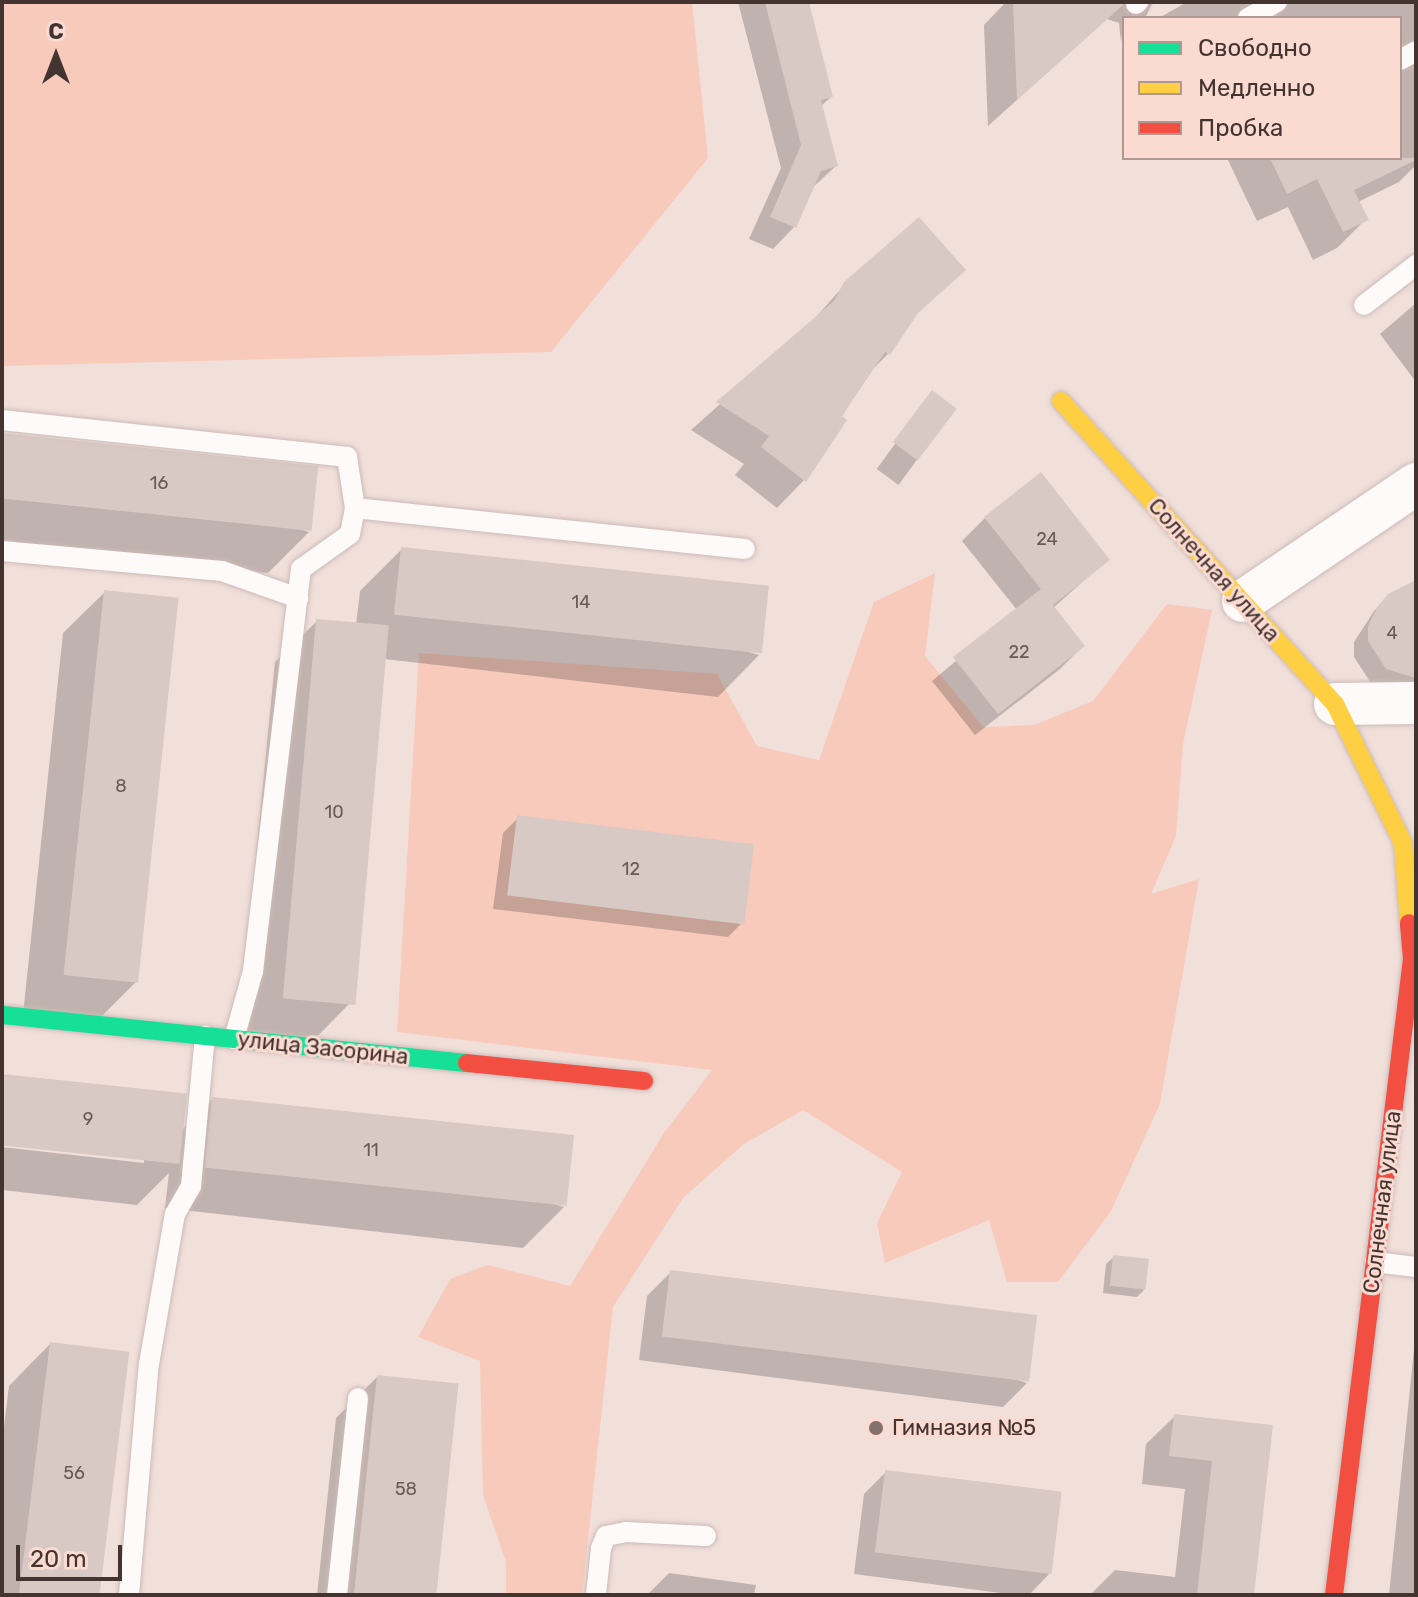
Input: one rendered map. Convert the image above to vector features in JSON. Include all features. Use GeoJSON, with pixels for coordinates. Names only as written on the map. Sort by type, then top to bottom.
{"type":"FeatureCollection","features":[{"type":"Feature","properties":{"kind":"street","name":"Солнечная улица"},"geometry":{"type":"LineString","coordinates":[[1061,401],[1335,704],[1403,843],[1412,984],[1334,1595]]}},
{"type":"Feature","properties":{"kind":"street"},"geometry":{"type":"LineString","coordinates":[[1243,601],[1416,484]]}},
{"type":"Feature","properties":{"kind":"street"},"geometry":{"type":"LineString","coordinates":[[1335,704],[1416,703]]}},
{"type":"Feature","properties":{"kind":"street","name":"улица Засорина"},"geometry":{"type":"LineString","coordinates":[[2,1015],[644,1081]]}},
{"type":"Feature","properties":{"kind":"lane"},"geometry":{"type":"LineString","coordinates":[[1252,16],[1277,2]]}},
{"type":"Feature","properties":{"kind":"lane"},"geometry":{"type":"LineString","coordinates":[[1364,305],[1416,265]]}},
{"type":"Feature","properties":{"kind":"lane"},"geometry":{"type":"LineString","coordinates":[[2,420],[347,457],[355,508],[350,534],[301,569],[253,971],[234,1039]]}},
{"type":"Feature","properties":{"kind":"lane"},"geometry":{"type":"LineString","coordinates":[[355,508],[745,549]]}},
{"type":"Feature","properties":{"kind":"lane"},"geometry":{"type":"LineString","coordinates":[[2,551],[222,571],[298,598]]}},
{"type":"Feature","properties":{"kind":"lane"},"geometry":{"type":"LineString","coordinates":[[129,1595],[149,1364],[175,1214],[191,1186],[205,1036]]}},
{"type":"Feature","properties":{"kind":"lane"},"geometry":{"type":"LineString","coordinates":[[1375,1262],[1416,1267]]}},
{"type":"Feature","properties":{"kind":"lane"},"geometry":{"type":"LineString","coordinates":[[337,1595],[358,1398]]}},
{"type":"Feature","properties":{"kind":"lane"},"geometry":{"type":"LineString","coordinates":[[596,1595],[601,1548],[606,1536],[626,1532],[706,1536]]}},
{"type":"Feature","properties":{"kind":"shaded area"},"geometry":{"type":"Polygon","coordinates":[[[2,2],[692,2],[708,158],[551,352],[2,366],[2,2]]]}},
{"type":"Feature","properties":{"kind":"shaded area"},"geometry":{"type":"Polygon","coordinates":[[[935,573],[925,656],[983,727],[1034,725],[1093,701],[1167,604],[1212,610],[1183,744],[1176,836],[1151,894],[1199,879],[1160,1104],[1111,1211],[1058,1282],[1007,1282],[989,1220],[885,1263],[877,1223],[902,1172],[803,1110],[744,1144],[683,1198],[613,1307],[582,1595],[506,1595],[506,1562],[483,1495],[480,1361],[418,1337],[450,1279],[488,1265],[570,1286],[664,1133],[712,1070],[397,1032],[419,653],[717,674],[757,746],[819,760],[874,602],[935,573]]]}},
{"type":"Feature","properties":{"kind":"building"},"geometry":{"type":"Polygon","coordinates":[[[765,2],[809,2],[833,97],[821,100],[838,166],[821,171],[796,228],[770,217],[801,145],[765,2]]]}},
{"type":"Feature","properties":{"kind":"building"},"geometry":{"type":"Polygon","coordinates":[[[1013,2],[1123,2],[1123,5],[1017,100],[1013,2]]]}},
{"type":"Feature","properties":{"kind":"building"},"geometry":{"type":"Polygon","coordinates":[[[1416,158],[1354,190],[1369,220],[1343,232],[1317,179],[1287,194],[1271,160],[1416,158]]]}},
{"type":"Feature","properties":{"kind":"building"},"geometry":{"type":"Polygon","coordinates":[[[919,217],[966,270],[918,313],[890,355],[885,352],[842,416],[847,420],[806,482],[761,447],[769,436],[716,402],[834,301],[844,282],[919,217]]]}},
{"type":"Feature","properties":{"kind":"building"},"geometry":{"type":"Polygon","coordinates":[[[932,390],[957,409],[918,461],[893,442],[932,390]]]}},
{"type":"Feature","properties":{"kind":"building"},"geometry":{"type":"Polygon","coordinates":[[[2,433],[318,466],[311,531],[2,498],[2,433]]]}},
{"type":"Feature","properties":{"kind":"building"},"geometry":{"type":"Polygon","coordinates":[[[1041,472],[1110,560],[1053,605],[1085,646],[998,714],[953,657],[1041,589],[984,517],[1041,472]]]}},
{"type":"Feature","properties":{"kind":"building"},"geometry":{"type":"Polygon","coordinates":[[[401,547],[769,586],[762,653],[394,615],[401,547]]]}},
{"type":"Feature","properties":{"kind":"building"},"geometry":{"type":"Polygon","coordinates":[[[1416,580],[1416,678],[1386,669],[1368,641],[1368,626],[1388,594],[1416,580]]]}},
{"type":"Feature","properties":{"kind":"building"},"geometry":{"type":"Polygon","coordinates":[[[104,590],[179,598],[138,983],[64,975],[104,590]]]}},
{"type":"Feature","properties":{"kind":"building"},"geometry":{"type":"Polygon","coordinates":[[[316,619],[389,625],[356,1005],[283,999],[316,619]]]}},
{"type":"Feature","properties":{"kind":"building"},"geometry":{"type":"Polygon","coordinates":[[[517,815],[754,844],[744,925],[507,895],[517,815]]]}},
{"type":"Feature","properties":{"kind":"building"},"geometry":{"type":"Polygon","coordinates":[[[2,1074],[187,1093],[180,1164],[2,1145],[2,1074]]]}},
{"type":"Feature","properties":{"kind":"building"},"geometry":{"type":"Polygon","coordinates":[[[212,1097],[574,1135],[567,1206],[205,1168],[212,1097]]]}},
{"type":"Feature","properties":{"kind":"building"},"geometry":{"type":"Polygon","coordinates":[[[1113,1255],[1149,1259],[1146,1290],[1110,1286],[1113,1255]]]}},
{"type":"Feature","properties":{"kind":"building"},"geometry":{"type":"Polygon","coordinates":[[[670,1270],[1037,1315],[1029,1382],[662,1337],[670,1270]]]}},
{"type":"Feature","properties":{"kind":"building"},"geometry":{"type":"Polygon","coordinates":[[[50,1342],[129,1352],[100,1595],[19,1595],[50,1342]]]}},
{"type":"Feature","properties":{"kind":"building"},"geometry":{"type":"Polygon","coordinates":[[[377,1375],[459,1384],[436,1595],[354,1595],[377,1375]]]}},
{"type":"Feature","properties":{"kind":"building"},"geometry":{"type":"Polygon","coordinates":[[[1174,1414],[1273,1425],[1254,1595],[1197,1595],[1212,1461],[1169,1456],[1174,1414]]]}},
{"type":"Feature","properties":{"kind":"building"},"geometry":{"type":"Polygon","coordinates":[[[885,1470],[1062,1492],[1052,1574],[875,1552],[885,1470]]]}},
{"type":"Feature","properties":{"kind":"traffic: fast"},"geometry":{"type":"LineString","coordinates":[[2,1015],[467,1063]]}},
{"type":"Feature","properties":{"kind":"traffic: slow"},"geometry":{"type":"LineString","coordinates":[[1061,401],[1335,704],[1403,843],[1409,923]]}},
{"type":"Feature","properties":{"kind":"traffic: jam"},"geometry":{"type":"LineString","coordinates":[[1334,1595],[1412,959],[1409,923]]}},
{"type":"Feature","properties":{"kind":"traffic: jam"},"geometry":{"type":"LineString","coordinates":[[467,1063],[644,1081]]}},
{"type":"Feature","properties":{"kind":"place","name":"Гимназия №5"},"geometry":{"type":"Point","coordinates":[876,1428]}}]}
